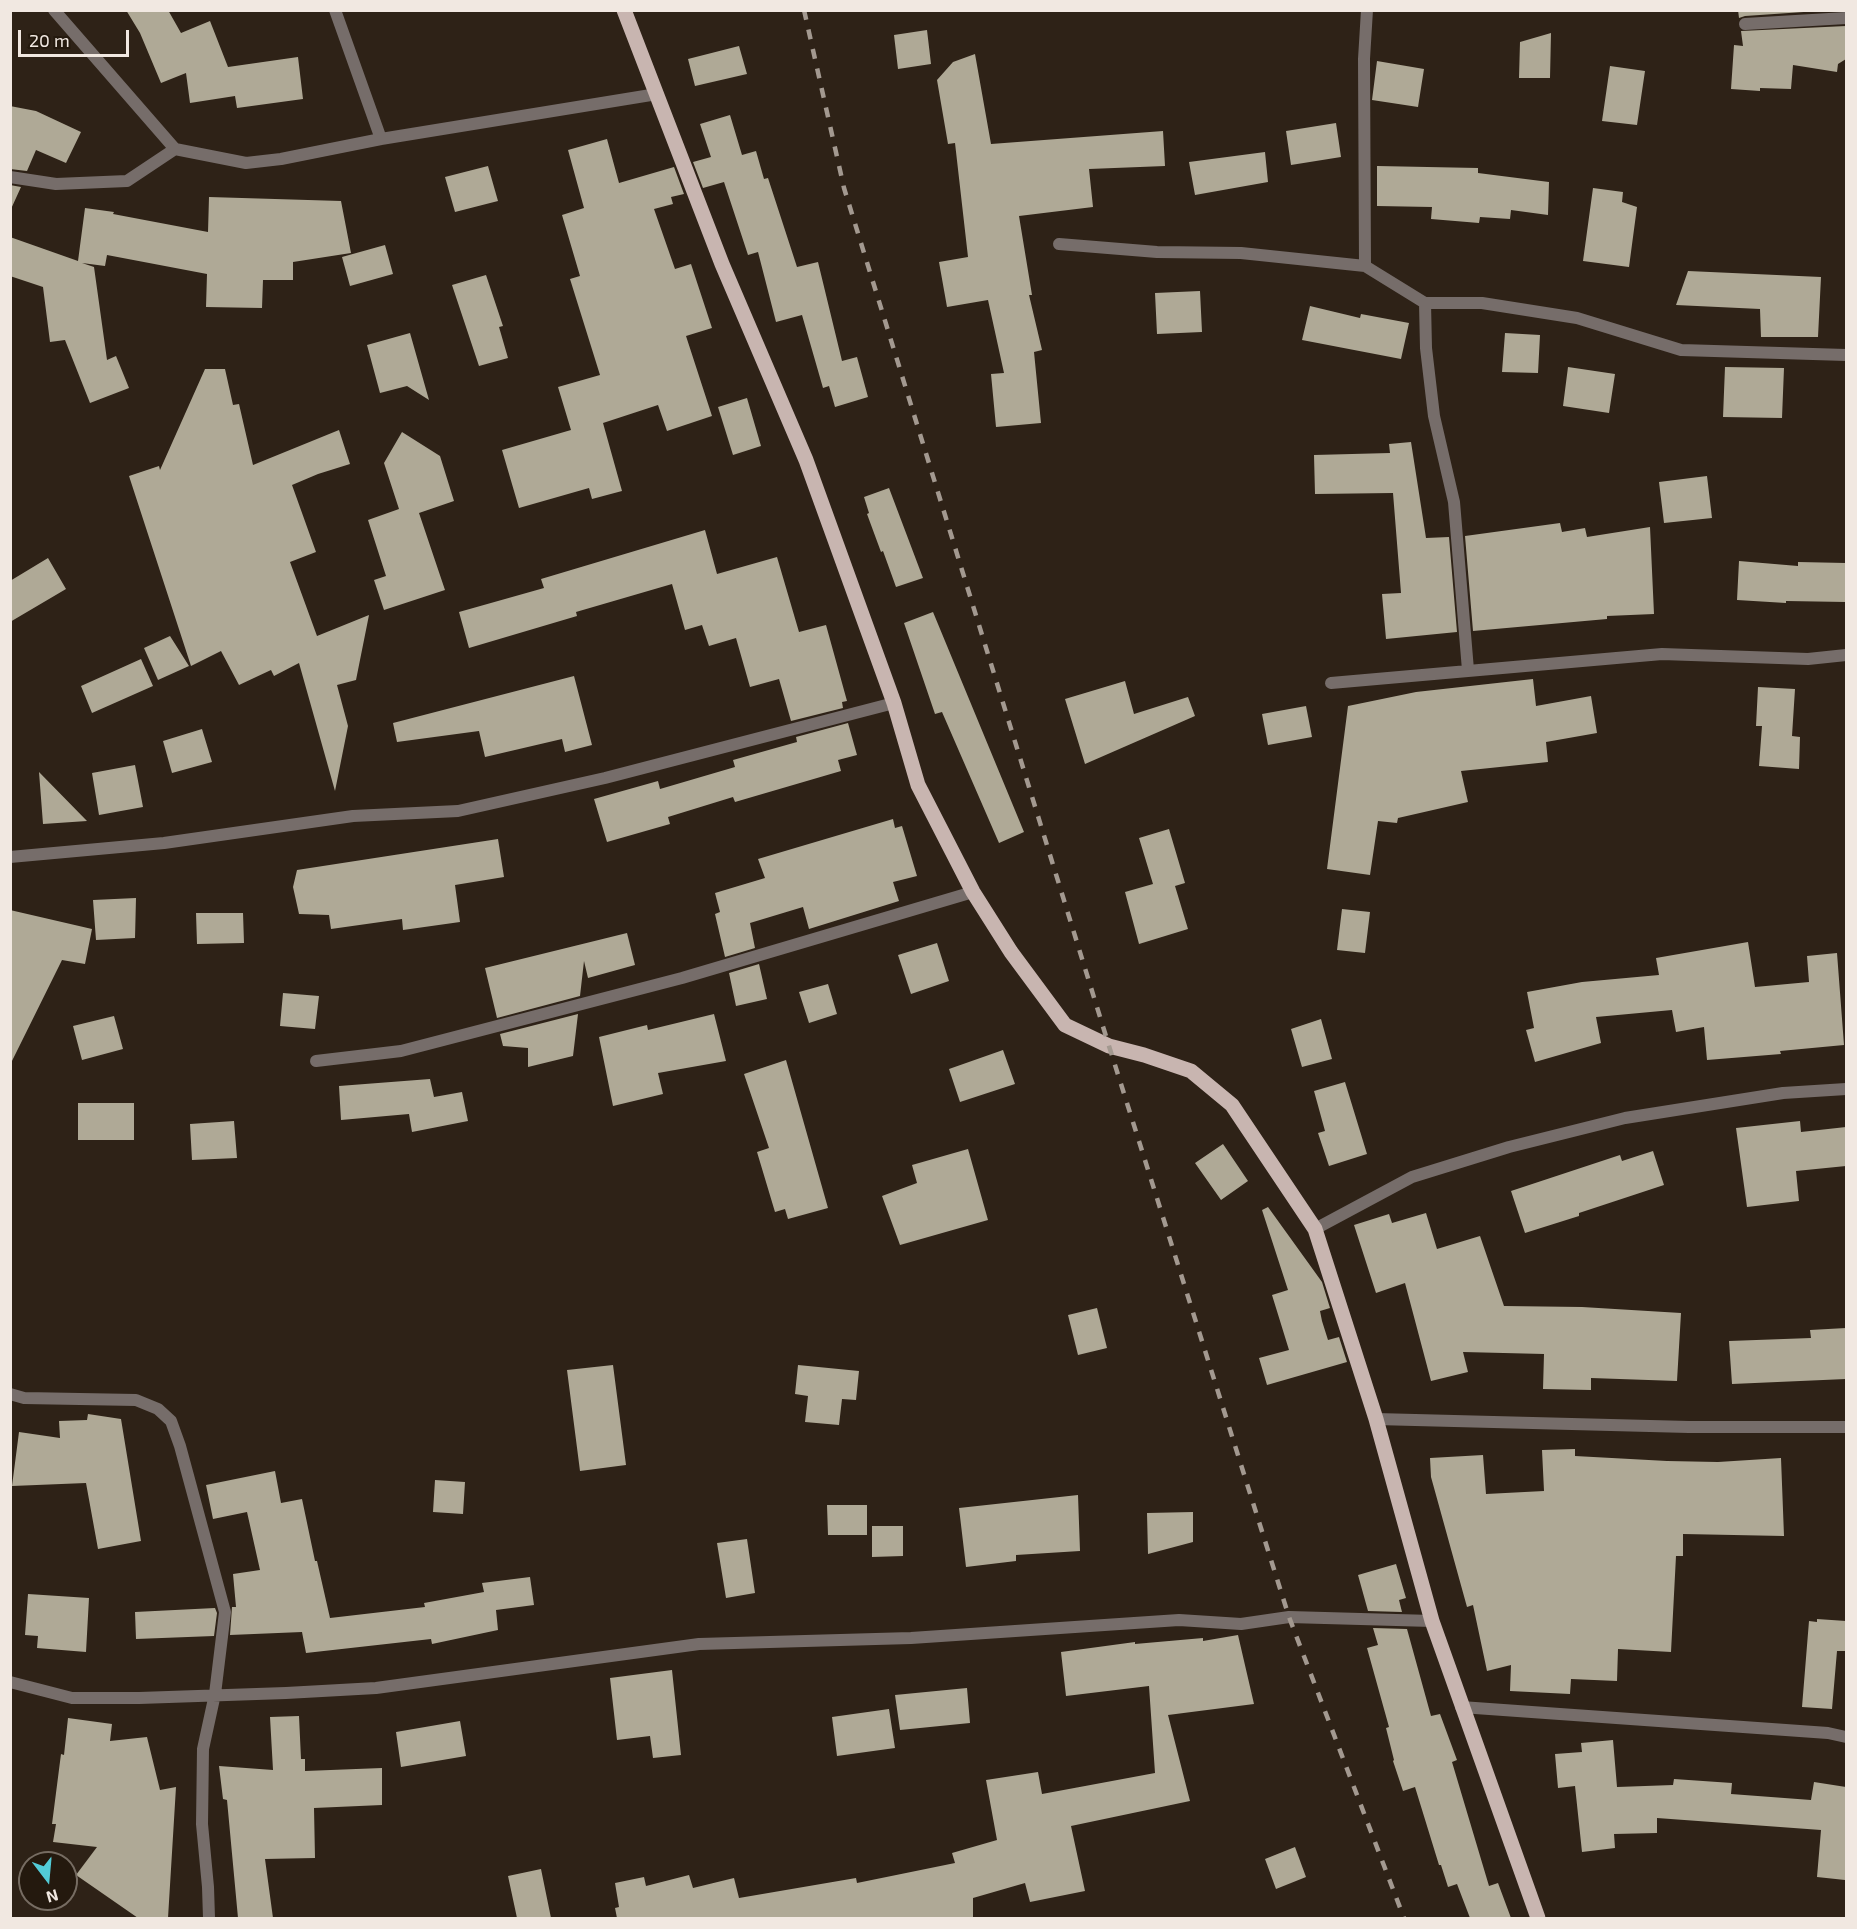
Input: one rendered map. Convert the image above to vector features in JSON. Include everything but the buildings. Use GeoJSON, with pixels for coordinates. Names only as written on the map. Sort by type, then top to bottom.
{"type":"FeatureCollection","features":[{"type":"Feature","properties":{"kind":"main road"},"geometry":{"type":"LineString","coordinates":[[624,10],[722,264],[806,460],[894,703],[918,785],[973,892],[1011,952],[1065,1025],[1109,1046],[1191,1071],[1232,1105],[1315,1229],[1376,1419],[1432,1622],[1538,1918]]}},
{"type":"Feature","properties":{"kind":"street"},"geometry":{"type":"LineString","coordinates":[[54,10],[175,149],[246,163],[281,159],[381,139],[657,94]]}},
{"type":"Feature","properties":{"kind":"street"},"geometry":{"type":"LineString","coordinates":[[335,10],[381,139]]}},
{"type":"Feature","properties":{"kind":"street"},"geometry":{"type":"LineString","coordinates":[[1365,266],[1364,59],[1367,10]]}},
{"type":"Feature","properties":{"kind":"street"},"geometry":{"type":"LineString","coordinates":[[1745,24],[1846,18]]}},
{"type":"Feature","properties":{"kind":"street"},"geometry":{"type":"LineString","coordinates":[[10,177],[56,184],[127,181],[175,149]]}},
{"type":"Feature","properties":{"kind":"street"},"geometry":{"type":"LineString","coordinates":[[1059,244],[1157,252],[1240,253],[1365,266],[1425,303],[1482,303],[1577,318],[1681,350],[1846,354]]}},
{"type":"Feature","properties":{"kind":"street"},"geometry":{"type":"LineString","coordinates":[[1425,303],[1426,348],[1434,417],[1454,502],[1468,670]]}},
{"type":"Feature","properties":{"kind":"street"},"geometry":{"type":"LineString","coordinates":[[1331,683],[1662,654],[1808,659],[1846,655]]}},
{"type":"Feature","properties":{"kind":"street"},"geometry":{"type":"LineString","coordinates":[[10,857],[164,843],[353,816],[458,811],[617,775],[894,703]]}},
{"type":"Feature","properties":{"kind":"street"},"geometry":{"type":"LineString","coordinates":[[316,1060],[401,1051],[682,978],[973,892]]}},
{"type":"Feature","properties":{"kind":"street"},"geometry":{"type":"LineString","coordinates":[[1315,1229],[1412,1177],[1509,1147],[1636,1116],[1782,1093],[1846,1089]]}},
{"type":"Feature","properties":{"kind":"street"},"geometry":{"type":"LineString","coordinates":[[10,1394],[24,1398],[136,1400],[158,1409],[171,1421],[180,1446],[225,1612],[214,1694],[203,1749],[202,1824],[209,1918]]}},
{"type":"Feature","properties":{"kind":"street"},"geometry":{"type":"LineString","coordinates":[[1376,1419],[1689,1427],[1846,1427]]}},
{"type":"Feature","properties":{"kind":"street"},"geometry":{"type":"LineString","coordinates":[[10,1682],[72,1698],[139,1698],[376,1688],[699,1644],[911,1638],[1179,1620],[1241,1624],[1289,1617],[1432,1622]]}},
{"type":"Feature","properties":{"kind":"street"},"geometry":{"type":"LineString","coordinates":[[1461,1707],[1828,1733],[1846,1737]]}},
{"type":"Feature","properties":{"kind":"railway"},"geometry":{"type":"LineString","coordinates":[[804,10],[844,188],[1109,1046],[1289,1617],[1404,1918]]}}]}
